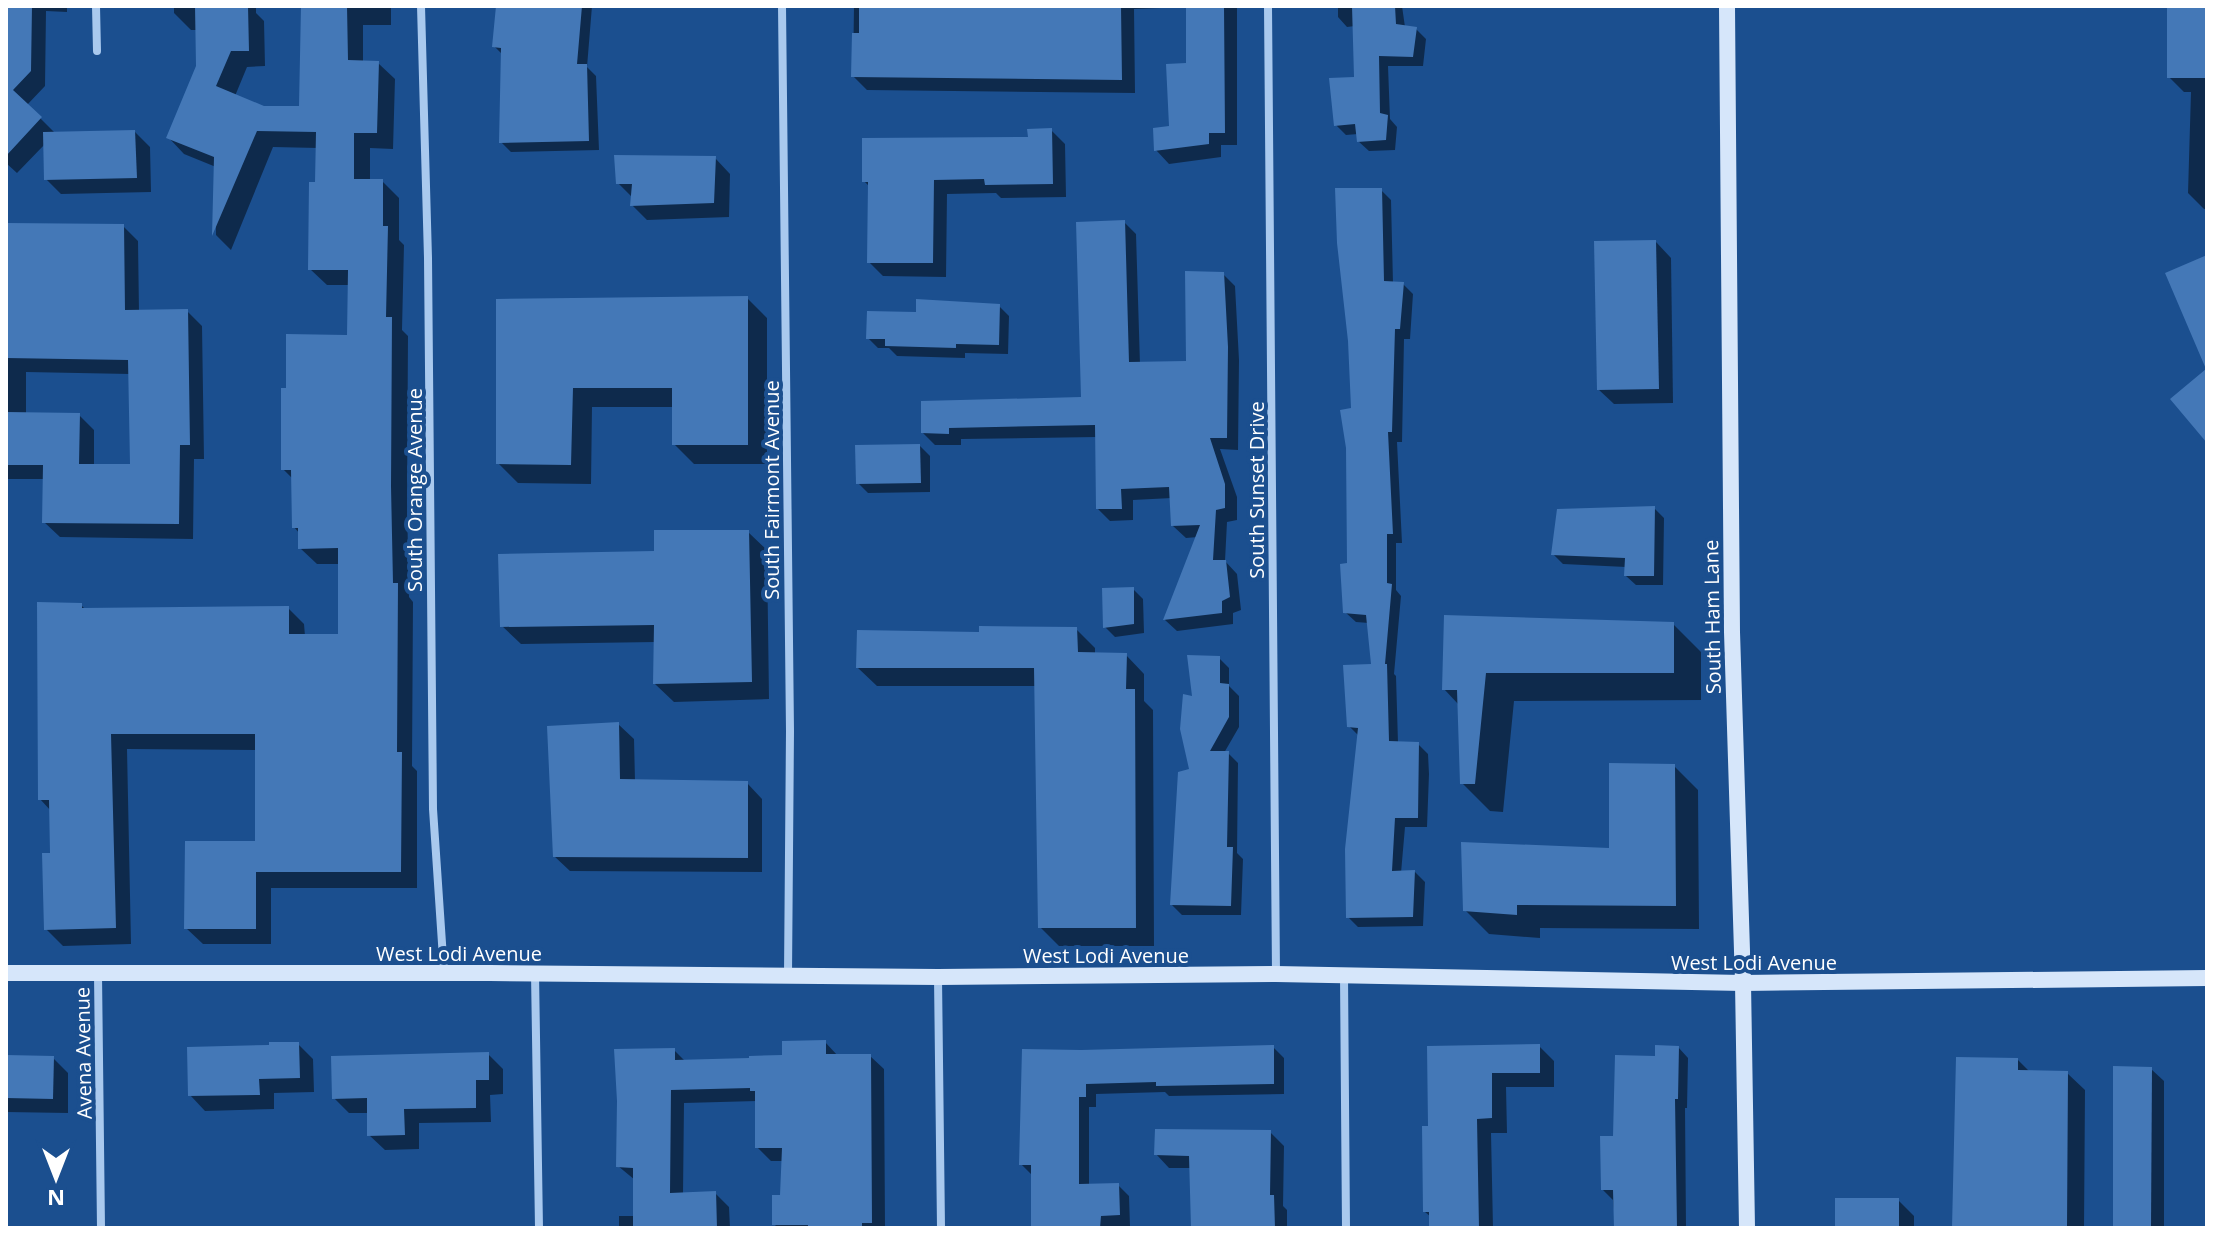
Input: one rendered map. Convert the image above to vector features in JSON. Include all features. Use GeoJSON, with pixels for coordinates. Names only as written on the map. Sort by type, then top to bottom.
{"type":"FeatureCollection","features":[{"type":"Feature","properties":{"kind":"main road","name":"South Ham Lane"},"geometry":{"type":"LineString","coordinates":[[1727,6],[1732,632],[1747,1228]]}},
{"type":"Feature","properties":{"kind":"main road","name":"West Lodi Avenue"},"geometry":{"type":"LineString","coordinates":[[6,973],[938,977],[1276,974],[1743,983],[2207,978]]}},
{"type":"Feature","properties":{"kind":"street"},"geometry":{"type":"LineString","coordinates":[[96,6],[97,51]]}},
{"type":"Feature","properties":{"kind":"street","name":"South Orange Avenue"},"geometry":{"type":"LineString","coordinates":[[421,6],[428,258],[433,809],[444,973]]}},
{"type":"Feature","properties":{"kind":"street","name":"South Fairmont Avenue"},"geometry":{"type":"LineString","coordinates":[[782,6],[790,731],[788,975]]}},
{"type":"Feature","properties":{"kind":"street","name":"South Sunset Drive"},"geometry":{"type":"LineString","coordinates":[[1268,6],[1276,974]]}},
{"type":"Feature","properties":{"kind":"street"},"geometry":{"type":"LineString","coordinates":[[535,973],[539,1228]]}},
{"type":"Feature","properties":{"kind":"street","name":"Avena Avenue"},"geometry":{"type":"LineString","coordinates":[[98,974],[101,1228]]}},
{"type":"Feature","properties":{"kind":"street"},"geometry":{"type":"LineString","coordinates":[[1344,975],[1346,1228]]}},
{"type":"Feature","properties":{"kind":"street"},"geometry":{"type":"LineString","coordinates":[[938,977],[941,1228]]}},
{"type":"Feature","properties":{"kind":"building"},"geometry":{"type":"Polygon","coordinates":[[[6,6],[32,6],[31,71],[13,90],[42,117],[6,156],[6,6]]]}},
{"type":"Feature","properties":{"kind":"building"},"geometry":{"type":"Polygon","coordinates":[[[195,6],[248,6],[249,51],[231,51],[216,86],[264,106],[299,106],[301,6],[347,6],[348,60],[379,61],[377,133],[354,133],[354,179],[383,179],[383,226],[388,226],[386,317],[392,317],[391,486],[393,583],[398,583],[397,752],[402,752],[401,872],[256,872],[256,929],[184,929],[185,841],[255,841],[255,734],[111,734],[116,928],[44,930],[42,853],[50,853],[49,800],[38,800],[37,602],[82,603],[82,608],[289,606],[289,634],[338,634],[338,548],[298,549],[298,528],[292,528],[291,470],[281,470],[281,388],[286,388],[286,334],[347,335],[348,270],[308,270],[309,182],[315,182],[316,132],[257,131],[212,236],[214,157],[166,138],[196,66],[195,6]]]}},
{"type":"Feature","properties":{"kind":"building"},"geometry":{"type":"Polygon","coordinates":[[[496,6],[582,6],[577,64],[587,64],[589,141],[499,143],[501,48],[492,47],[496,6]]]}},
{"type":"Feature","properties":{"kind":"building"},"geometry":{"type":"Polygon","coordinates":[[[859,6],[1121,6],[1122,80],[851,77],[852,33],[859,33],[859,6]]]}},
{"type":"Feature","properties":{"kind":"building"},"geometry":{"type":"Polygon","coordinates":[[[1186,6],[1224,6],[1225,133],[1209,133],[1209,144],[1154,151],[1153,128],[1169,126],[1166,64],[1186,63],[1186,6]]]}},
{"type":"Feature","properties":{"kind":"building"},"geometry":{"type":"Polygon","coordinates":[[[1352,6],[1395,6],[1396,24],[1417,27],[1413,57],[1379,56],[1380,113],[1388,115],[1386,140],[1357,142],[1355,124],[1334,126],[1329,78],[1354,77],[1352,6]]]}},
{"type":"Feature","properties":{"kind":"building"},"geometry":{"type":"Polygon","coordinates":[[[2167,6],[2207,6],[2207,78],[2167,78],[2167,6]]]}},
{"type":"Feature","properties":{"kind":"building"},"geometry":{"type":"Polygon","coordinates":[[[1052,128],[1053,184],[985,185],[984,179],[934,180],[933,263],[867,263],[868,182],[862,182],[862,138],[1028,137],[1027,129],[1052,128]]]}},
{"type":"Feature","properties":{"kind":"building"},"geometry":{"type":"Polygon","coordinates":[[[135,130],[137,178],[44,180],[43,132],[135,130]]]}},
{"type":"Feature","properties":{"kind":"building"},"geometry":{"type":"Polygon","coordinates":[[[614,155],[716,156],[714,203],[630,206],[632,184],[616,184],[614,155]]]}},
{"type":"Feature","properties":{"kind":"building"},"geometry":{"type":"Polygon","coordinates":[[[1335,188],[1382,188],[1384,281],[1404,282],[1400,329],[1395,329],[1392,432],[1388,432],[1393,534],[1387,534],[1387,583],[1392,584],[1385,664],[1389,741],[1419,742],[1418,818],[1395,818],[1392,871],[1415,870],[1413,917],[1346,918],[1345,849],[1358,728],[1347,727],[1343,665],[1371,664],[1366,615],[1343,613],[1340,564],[1347,563],[1346,448],[1340,410],[1351,408],[1335,188]]]}},
{"type":"Feature","properties":{"kind":"building"},"geometry":{"type":"Polygon","coordinates":[[[1125,220],[1129,362],[1186,361],[1185,271],[1224,272],[1228,347],[1227,438],[1210,438],[1225,484],[1225,508],[1216,510],[1213,560],[1226,560],[1230,597],[1222,601],[1222,613],[1163,620],[1200,525],[1171,526],[1169,487],[1121,489],[1122,509],[1096,509],[1095,425],[949,428],[949,434],[921,433],[921,401],[1081,397],[1076,222],[1125,220]]]}},
{"type":"Feature","properties":{"kind":"building"},"geometry":{"type":"Polygon","coordinates":[[[6,223],[124,224],[125,310],[188,309],[190,445],[180,445],[179,524],[42,523],[43,465],[6,465],[6,412],[80,413],[79,464],[130,464],[128,360],[6,358],[6,223]]]}},
{"type":"Feature","properties":{"kind":"building"},"geometry":{"type":"Polygon","coordinates":[[[1656,240],[1659,389],[1597,390],[1594,241],[1656,240]]]}},
{"type":"Feature","properties":{"kind":"building"},"geometry":{"type":"Polygon","coordinates":[[[2207,255],[2207,443],[2170,399],[2206,369],[2165,273],[2207,255]]]}},
{"type":"Feature","properties":{"kind":"building"},"geometry":{"type":"Polygon","coordinates":[[[748,296],[748,445],[672,445],[672,388],[573,388],[571,465],[496,464],[496,299],[748,296]]]}},
{"type":"Feature","properties":{"kind":"building"},"geometry":{"type":"Polygon","coordinates":[[[916,299],[1000,304],[999,345],[956,344],[956,348],[885,346],[885,339],[866,339],[867,311],[916,312],[916,299]]]}},
{"type":"Feature","properties":{"kind":"building"},"geometry":{"type":"Polygon","coordinates":[[[920,444],[921,483],[856,484],[855,445],[920,444]]]}},
{"type":"Feature","properties":{"kind":"building"},"geometry":{"type":"Polygon","coordinates":[[[1655,506],[1654,576],[1624,576],[1625,558],[1551,555],[1557,509],[1655,506]]]}},
{"type":"Feature","properties":{"kind":"building"},"geometry":{"type":"Polygon","coordinates":[[[654,530],[749,530],[752,682],[653,684],[654,625],[500,627],[498,554],[654,551],[654,530]]]}},
{"type":"Feature","properties":{"kind":"building"},"geometry":{"type":"Polygon","coordinates":[[[1134,587],[1134,624],[1103,628],[1102,588],[1134,587]]]}},
{"type":"Feature","properties":{"kind":"building"},"geometry":{"type":"Polygon","coordinates":[[[1444,615],[1674,622],[1674,673],[1486,673],[1475,784],[1460,784],[1457,690],[1442,690],[1444,615]]]}},
{"type":"Feature","properties":{"kind":"building"},"geometry":{"type":"Polygon","coordinates":[[[979,626],[1077,627],[1078,652],[1127,653],[1126,689],[1135,689],[1136,928],[1038,928],[1034,668],[856,668],[857,630],[979,632],[979,626]]]}},
{"type":"Feature","properties":{"kind":"building"},"geometry":{"type":"Polygon","coordinates":[[[1187,655],[1220,656],[1220,683],[1229,684],[1229,717],[1210,751],[1229,751],[1227,847],[1233,847],[1231,906],[1170,905],[1178,772],[1189,769],[1180,729],[1183,694],[1192,696],[1187,655]]]}},
{"type":"Feature","properties":{"kind":"building"},"geometry":{"type":"Polygon","coordinates":[[[619,722],[620,779],[748,781],[748,858],[553,857],[547,726],[619,722]]]}},
{"type":"Feature","properties":{"kind":"building"},"geometry":{"type":"Polygon","coordinates":[[[1609,763],[1675,764],[1676,906],[1517,905],[1517,915],[1463,911],[1461,842],[1609,848],[1609,763]]]}},
{"type":"Feature","properties":{"kind":"building"},"geometry":{"type":"Polygon","coordinates":[[[826,1040],[826,1054],[871,1054],[872,1223],[862,1223],[862,1228],[772,1225],[772,1195],[780,1195],[782,1148],[755,1148],[755,1091],[750,1091],[750,1088],[671,1090],[670,1193],[716,1191],[717,1228],[633,1228],[633,1168],[616,1167],[614,1049],[675,1048],[675,1060],[749,1058],[782,1055],[782,1041],[826,1040]]]}},
{"type":"Feature","properties":{"kind":"building"},"geometry":{"type":"Polygon","coordinates":[[[269,1042],[299,1042],[300,1078],[259,1079],[260,1095],[188,1096],[187,1047],[269,1045],[269,1042]]]}},
{"type":"Feature","properties":{"kind":"building"},"geometry":{"type":"Polygon","coordinates":[[[1540,1044],[1540,1073],[1492,1073],[1492,1118],[1477,1119],[1479,1228],[1429,1228],[1429,1212],[1423,1212],[1422,1126],[1428,1126],[1427,1046],[1540,1044]]]}},
{"type":"Feature","properties":{"kind":"building"},"geometry":{"type":"Polygon","coordinates":[[[1274,1045],[1274,1084],[1086,1084],[1086,1097],[1079,1097],[1079,1184],[1119,1183],[1120,1215],[1101,1216],[1100,1228],[1031,1228],[1031,1165],[1019,1165],[1022,1049],[1274,1045]]]}},
{"type":"Feature","properties":{"kind":"building"},"geometry":{"type":"Polygon","coordinates":[[[1655,1045],[1679,1046],[1678,1099],[1675,1099],[1677,1228],[1614,1228],[1613,1190],[1601,1190],[1600,1136],[1613,1136],[1615,1055],[1655,1056],[1655,1045]]]}},
{"type":"Feature","properties":{"kind":"building"},"geometry":{"type":"Polygon","coordinates":[[[489,1052],[489,1080],[476,1080],[476,1108],[404,1109],[405,1135],[367,1136],[367,1098],[332,1099],[331,1056],[489,1052]]]}},
{"type":"Feature","properties":{"kind":"building"},"geometry":{"type":"Polygon","coordinates":[[[6,1055],[54,1056],[53,1099],[6,1098],[6,1055]]]}},
{"type":"Feature","properties":{"kind":"building"},"geometry":{"type":"Polygon","coordinates":[[[1956,1057],[2018,1058],[2018,1070],[2068,1071],[2067,1228],[1952,1228],[1956,1057]]]}},
{"type":"Feature","properties":{"kind":"building"},"geometry":{"type":"Polygon","coordinates":[[[2113,1066],[2152,1067],[2151,1228],[2113,1228],[2113,1066]]]}},
{"type":"Feature","properties":{"kind":"building"},"geometry":{"type":"Polygon","coordinates":[[[1155,1129],[1271,1130],[1270,1195],[1274,1195],[1275,1228],[1191,1228],[1189,1156],[1154,1155],[1155,1129]]]}},
{"type":"Feature","properties":{"kind":"building"},"geometry":{"type":"Polygon","coordinates":[[[1835,1198],[1899,1198],[1899,1228],[1835,1228],[1835,1198]]]}}]}
